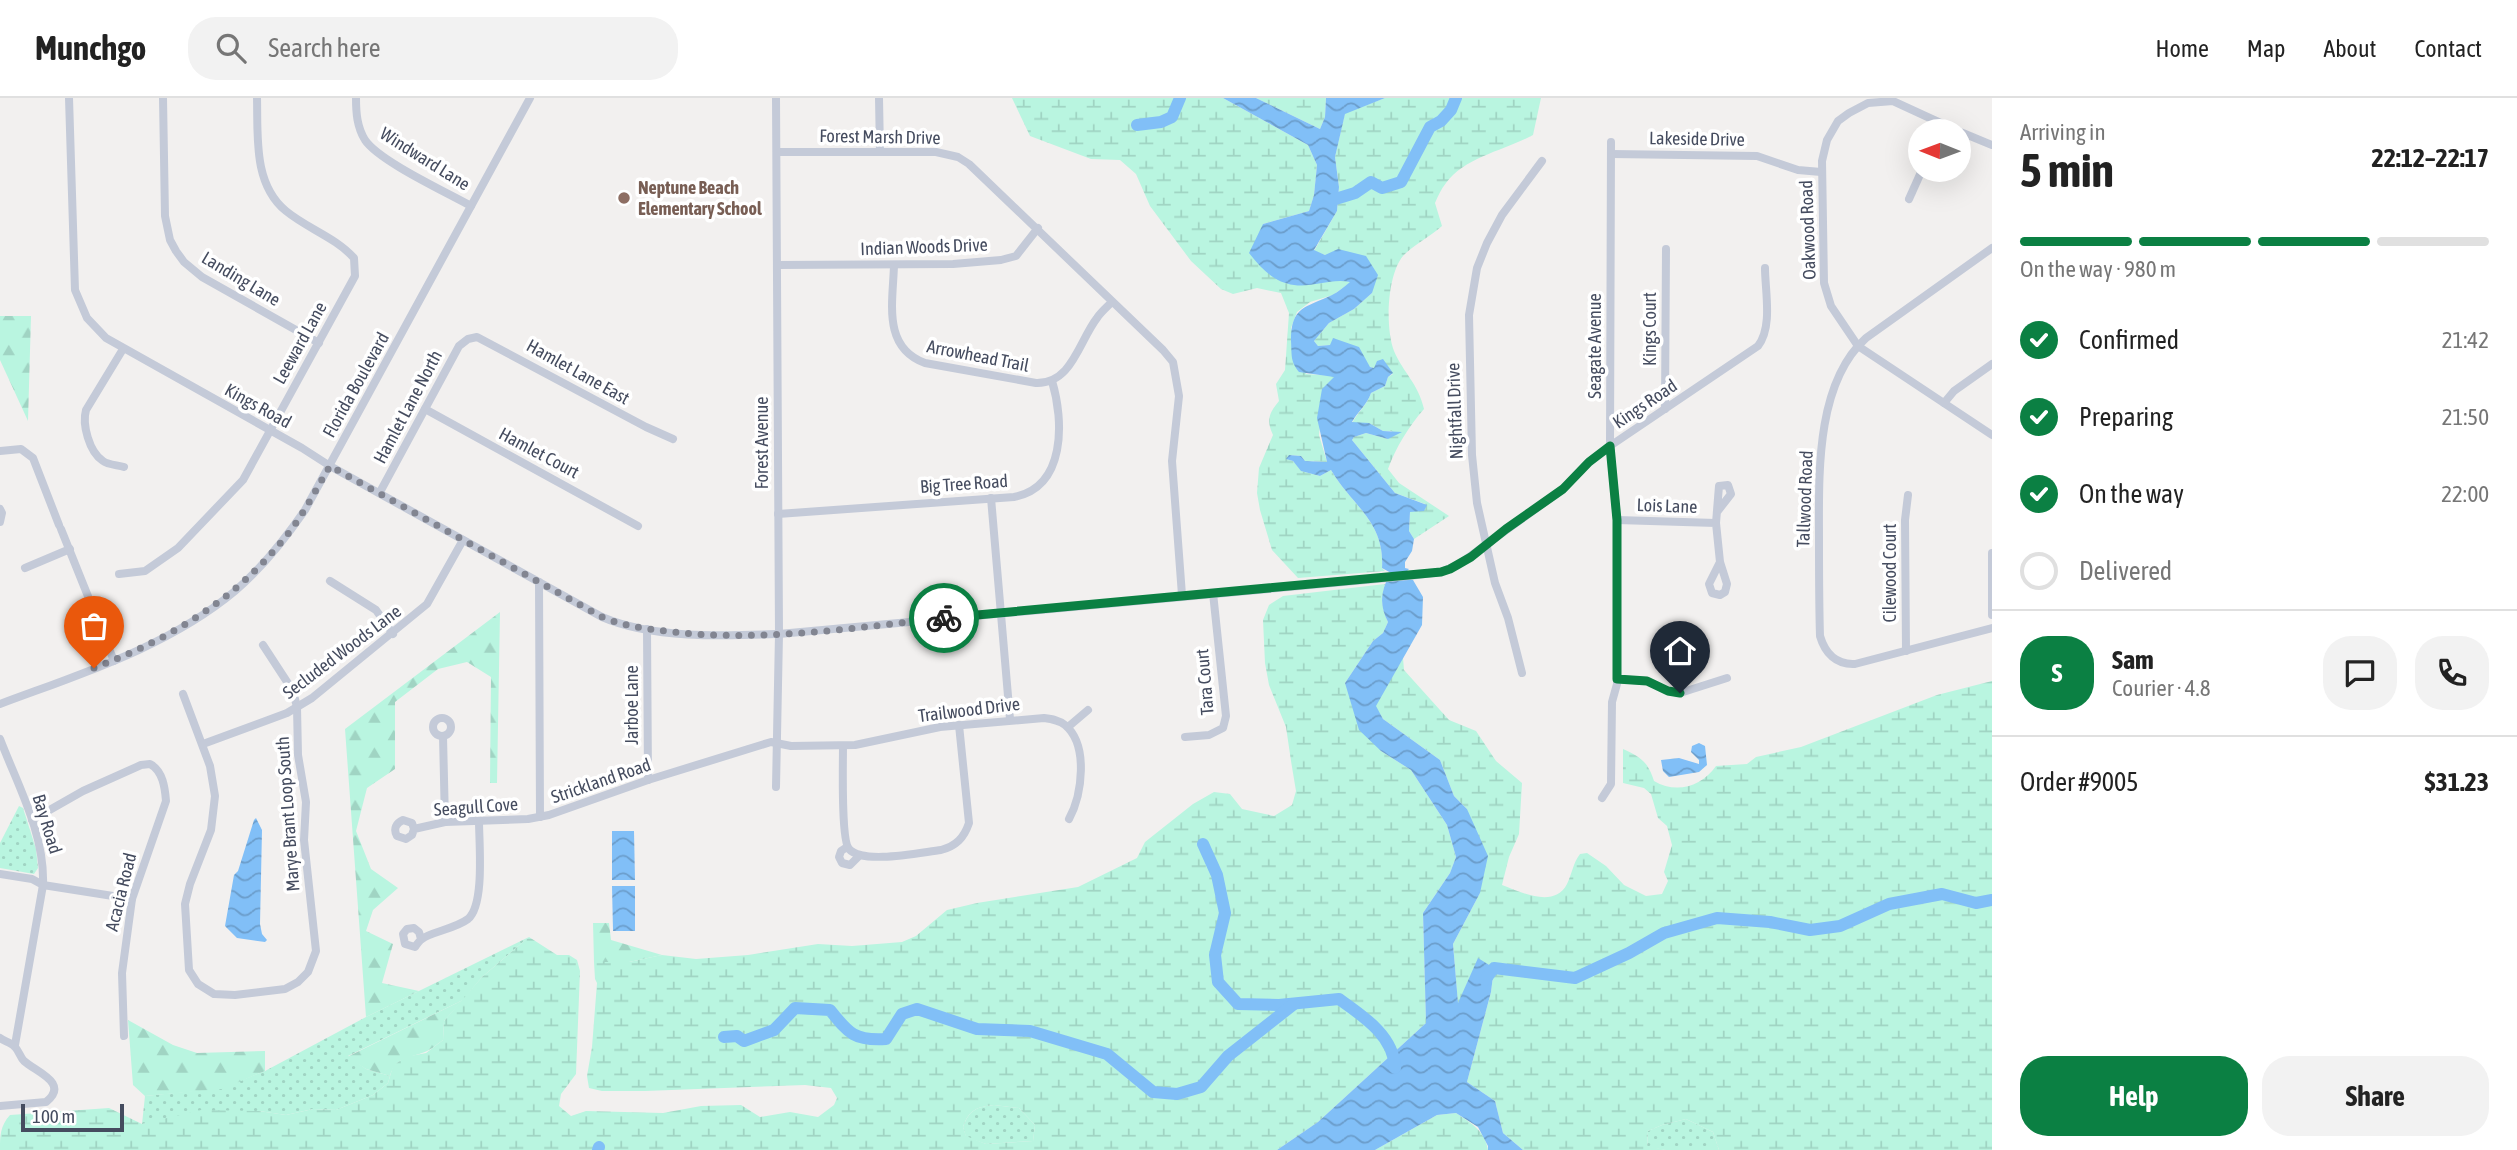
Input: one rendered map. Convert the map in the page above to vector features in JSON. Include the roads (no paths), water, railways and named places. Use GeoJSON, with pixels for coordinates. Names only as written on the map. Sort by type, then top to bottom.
{"type":"FeatureCollection","features":[{"type":"Feature","properties":{"kind":"street","name":"Kings Road"},"geometry":{"type":"LineString","coordinates":[[69,98],[75,290],[82,309],[106,338],[330,466],[615,622],[690,634],[779,635],[1182,595],[1409,576],[1450,569],[1563,489],[1589,462],[1610,446],[1758,346],[1763,340],[1766,326],[1765,268]]}},
{"type":"Feature","properties":{"kind":"street","name":"Landing Lane"},"geometry":{"type":"LineString","coordinates":[[163,98],[165,216],[170,240],[176,251],[184,262],[202,277],[319,343]]}},
{"type":"Feature","properties":{"kind":"street","name":"Leeward Lane"},"geometry":{"type":"LineString","coordinates":[[119,575],[145,571],[178,548],[243,480],[355,276],[354,258],[342,245],[286,211],[270,194],[259,165],[257,98]]}},
{"type":"Feature","properties":{"kind":"street","name":"Windward Lane"},"geometry":{"type":"LineString","coordinates":[[356,98],[360,131],[376,151],[471,206]]}},
{"type":"Feature","properties":{"kind":"street","name":"Florida Boulevard"},"geometry":{"type":"LineString","coordinates":[[0,704],[114,660],[197,618],[235,591],[266,561],[289,533],[330,466],[530,98]]}},
{"type":"Feature","properties":{"kind":"street","name":"Forest Avenue"},"geometry":{"type":"LineString","coordinates":[[776,98],[779,635],[776,787]]}},
{"type":"Feature","properties":{"kind":"street"},"geometry":{"type":"LineString","coordinates":[[879,98],[880,152]]}},
{"type":"Feature","properties":{"kind":"street","name":"Oakwood Road"},"geometry":{"type":"LineString","coordinates":[[1927,119],[1893,101],[1868,103],[1849,113],[1832,130],[1824,149],[1821,172],[1824,284],[1831,306],[1857,346],[1992,435]]}},
{"type":"Feature","properties":{"kind":"street","name":"Oakwood Road"},"geometry":{"type":"LineString","coordinates":[[1971,136],[1992,145]]}},
{"type":"Feature","properties":{"kind":"street","name":"Seagate Avenue"},"geometry":{"type":"LineString","coordinates":[[1602,798],[1611,784],[1612,702],[1617,679],[1617,520],[1610,446],[1611,142]]}},
{"type":"Feature","properties":{"kind":"street","name":"Forest Marsh Drive"},"geometry":{"type":"LineString","coordinates":[[777,152],[939,152],[958,157],[1038,228]]}},
{"type":"Feature","properties":{"kind":"street","name":"Lakeside Drive"},"geometry":{"type":"LineString","coordinates":[[1611,154],[1757,156],[1798,170],[1821,172]]}},
{"type":"Feature","properties":{"kind":"street","name":"Nightfall Drive"},"geometry":{"type":"LineString","coordinates":[[1522,673],[1508,618],[1495,583],[1477,503],[1472,455],[1468,341],[1471,293],[1487,243],[1502,215],[1542,161]]}},
{"type":"Feature","properties":{"kind":"street"},"geometry":{"type":"LineString","coordinates":[[1909,199],[1917,182]]}},
{"type":"Feature","properties":{"kind":"street"},"geometry":{"type":"LineString","coordinates":[[1038,228],[1173,362],[1178,380],[1178,413],[1172,461],[1182,595]]}},
{"type":"Feature","properties":{"kind":"street","name":"Indian Woods Drive"},"geometry":{"type":"LineString","coordinates":[[777,265],[953,264],[1008,259],[1016,256],[1038,228]]}},
{"type":"Feature","properties":{"kind":"street","name":"Tallwood Road"},"geometry":{"type":"LineString","coordinates":[[1992,248],[1857,346],[1843,365],[1826,417],[1819,484],[1820,636],[1822,646],[1829,655],[1847,665],[1992,628]]}},
{"type":"Feature","properties":{"kind":"street","name":"Kings Court"},"geometry":{"type":"LineString","coordinates":[[1665,409],[1666,249]]}},
{"type":"Feature","properties":{"kind":"street","name":"Arrowhead Trail"},"geometry":{"type":"LineString","coordinates":[[894,265],[894,333],[902,349],[910,357],[925,363],[1036,383],[1052,381]]}},
{"type":"Feature","properties":{"kind":"street"},"geometry":{"type":"LineString","coordinates":[[1052,381],[1068,367],[1096,318],[1112,302]]}},
{"type":"Feature","properties":{"kind":"street","name":"Hamlet Lane North"},"geometry":{"type":"LineString","coordinates":[[380,492],[459,346],[468,339]]}},
{"type":"Feature","properties":{"kind":"street","name":"Hamlet Lane East"},"geometry":{"type":"LineString","coordinates":[[468,339],[484,339],[673,439]]}},
{"type":"Feature","properties":{"kind":"street"},"geometry":{"type":"LineString","coordinates":[[123,349],[86,410],[84,418],[86,431],[97,456],[104,463],[124,467]]}},
{"type":"Feature","properties":{"kind":"street"},"geometry":{"type":"LineString","coordinates":[[1944,403],[1954,391],[1992,364]]}},
{"type":"Feature","properties":{"kind":"street","name":"Big Tree Road"},"geometry":{"type":"LineString","coordinates":[[778,514],[1014,497],[1029,493],[1045,480],[1056,457],[1059,433],[1052,381]]}},
{"type":"Feature","properties":{"kind":"street","name":"Hamlet Court"},"geometry":{"type":"LineString","coordinates":[[425,409],[638,526]]}},
{"type":"Feature","properties":{"kind":"street"},"geometry":{"type":"LineString","coordinates":[[0,451],[16,448],[29,453],[33,458],[114,660]]}},
{"type":"Feature","properties":{"kind":"street","name":"Cilewood Court"},"geometry":{"type":"LineString","coordinates":[[1906,651],[1905,520],[1908,495]]}},
{"type":"Feature","properties":{"kind":"street"},"geometry":{"type":"LineString","coordinates":[[991,498],[1010,719]]}},
{"type":"Feature","properties":{"kind":"street"},"geometry":{"type":"LineString","coordinates":[[0,509],[0,522]]}},
{"type":"Feature","properties":{"kind":"street","name":"Lois Lane"},"geometry":{"type":"LineString","coordinates":[[1717,512],[1720,562]]}},
{"type":"Feature","properties":{"kind":"street","name":"Lois Lane"},"geometry":{"type":"LineString","coordinates":[[1617,520],[1716,523]]}},
{"type":"Feature","properties":{"kind":"street","name":"Secluded Woods Lane"},"geometry":{"type":"LineString","coordinates":[[202,744],[287,713],[312,698],[428,604],[463,540]]}},
{"type":"Feature","properties":{"kind":"street"},"geometry":{"type":"LineString","coordinates":[[25,568],[70,549]]}},
{"type":"Feature","properties":{"kind":"street"},"geometry":{"type":"LineString","coordinates":[[1992,553],[1992,615]]}},
{"type":"Feature","properties":{"kind":"street"},"geometry":{"type":"LineString","coordinates":[[330,581],[376,610],[393,634]]}},
{"type":"Feature","properties":{"kind":"street","name":"Strickland Road"},"geometry":{"type":"LineString","coordinates":[[539,582],[540,817],[648,780],[776,742]]}},
{"type":"Feature","properties":{"kind":"street","name":"Tara Court"},"geometry":{"type":"LineString","coordinates":[[1185,737],[1209,735],[1223,728],[1226,716],[1213,593]]}},
{"type":"Feature","properties":{"kind":"street","name":"Jarboe Lane"},"geometry":{"type":"LineString","coordinates":[[647,629],[648,780]]}},
{"type":"Feature","properties":{"kind":"street"},"geometry":{"type":"LineString","coordinates":[[262,645],[293,691],[297,706]]}},
{"type":"Feature","properties":{"kind":"street"},"geometry":{"type":"LineString","coordinates":[[1617,679],[1647,681],[1668,691],[1680,693],[1727,678]]}},
{"type":"Feature","properties":{"kind":"street","name":"Marye Brant Loop South"},"geometry":{"type":"LineString","coordinates":[[183,694],[213,776],[215,807],[211,830],[190,884],[186,904],[188,964],[198,984],[214,994],[285,989],[299,982],[308,972],[316,951],[304,840],[306,802],[298,755],[297,706]]}},
{"type":"Feature","properties":{"kind":"street"},"geometry":{"type":"LineString","coordinates":[[1069,819],[1076,806],[1081,766],[1074,737],[1068,727],[1088,710]]}},
{"type":"Feature","properties":{"kind":"street","name":"Trailwood Drive"},"geometry":{"type":"LineString","coordinates":[[776,742],[791,746],[843,746],[959,725],[1010,719],[1044,718],[1058,720],[1068,727]]}},
{"type":"Feature","properties":{"kind":"street"},"geometry":{"type":"LineString","coordinates":[[847,847],[860,855],[887,856],[941,850],[962,838],[969,816],[959,725]]}},
{"type":"Feature","properties":{"kind":"street"},"geometry":{"type":"LineString","coordinates":[[443,736],[444,822]]}},
{"type":"Feature","properties":{"kind":"street","name":"Bay Road"},"geometry":{"type":"LineString","coordinates":[[0,739],[32,820],[43,865],[43,885],[15,1045]]}},
{"type":"Feature","properties":{"kind":"street"},"geometry":{"type":"LineString","coordinates":[[843,746],[847,847]]}},
{"type":"Feature","properties":{"kind":"street","name":"Acacia Road"},"geometry":{"type":"LineString","coordinates":[[32,820],[83,791],[141,765],[150,764],[158,771],[165,787],[166,801],[132,899],[122,973],[124,1036]]}},
{"type":"Feature","properties":{"kind":"street","name":"Seagull Cove"},"geometry":{"type":"LineString","coordinates":[[414,829],[444,822],[540,817]]}},
{"type":"Feature","properties":{"kind":"street"},"geometry":{"type":"LineString","coordinates":[[421,939],[449,930],[474,912],[478,897],[479,821]]}},
{"type":"Feature","properties":{"kind":"street"},"geometry":{"type":"LineString","coordinates":[[847,847],[841,851],[839,858],[842,863],[850,865],[860,855]]}},
{"type":"Feature","properties":{"kind":"street"},"geometry":{"type":"LineString","coordinates":[[0,874],[32,879],[43,885],[132,899]]}},
{"type":"Feature","properties":{"kind":"street"},"geometry":{"type":"LineString","coordinates":[[0,1038],[15,1045],[24,1061],[47,1076],[53,1083],[54,1091],[46,1102],[0,1106]]}},
{"type":"Feature","properties":{"kind":"water"},"geometry":{"type":"Polygon","coordinates":[[[1223,98],[1256,98],[1320,129],[1325,117],[1326,98],[1385,98],[1345,114],[1335,157],[1339,187],[1337,211],[1314,250],[1325,255],[1338,249],[1366,256],[1378,275],[1372,293],[1354,309],[1329,323],[1314,341],[1318,346],[1330,345],[1333,338],[1359,347],[1370,367],[1374,368],[1377,361],[1383,359],[1393,373],[1388,377],[1385,386],[1371,393],[1352,422],[1369,423],[1383,431],[1402,432],[1388,439],[1366,433],[1352,440],[1395,493],[1427,505],[1424,511],[1410,512],[1409,531],[1414,539],[1412,551],[1405,562],[1405,568],[1409,569],[1406,572],[1407,579],[1413,580],[1423,597],[1422,625],[1376,706],[1383,719],[1440,760],[1454,796],[1467,809],[1488,856],[1480,893],[1453,944],[1458,1003],[1478,958],[1494,968],[1491,992],[1467,1082],[1495,1101],[1503,1133],[1523,1150],[1488,1150],[1478,1127],[1456,1113],[1437,1115],[1375,1150],[1277,1150],[1318,1122],[1426,1023],[1423,913],[1450,873],[1456,857],[1447,825],[1411,770],[1381,751],[1359,730],[1345,683],[1373,641],[1383,633],[1388,622],[1382,598],[1386,582],[1393,580],[1393,574],[1382,568],[1382,552],[1373,526],[1331,470],[1320,476],[1301,471],[1293,461],[1286,459],[1289,455],[1301,456],[1305,461],[1327,462],[1317,418],[1322,389],[1334,377],[1299,372],[1293,361],[1292,330],[1301,310],[1334,294],[1350,282],[1336,281],[1301,286],[1280,281],[1268,274],[1249,253],[1263,224],[1309,211],[1314,195],[1317,165],[1308,145],[1223,98]]]}},
{"type":"Feature","properties":{"kind":"water"},"geometry":{"type":"Polygon","coordinates":[[[1699,743],[1705,746],[1707,765],[1699,772],[1669,777],[1663,771],[1661,760],[1679,758],[1699,764],[1699,760],[1691,752],[1692,746],[1699,743]]]}},
{"type":"Feature","properties":{"kind":"water"},"geometry":{"type":"Polygon","coordinates":[[[256,818],[262,830],[260,924],[262,934],[267,940],[265,942],[237,938],[225,926],[234,875],[238,871],[256,818]]]}},
{"type":"Feature","properties":{"kind":"water"},"geometry":{"type":"Polygon","coordinates":[[[612,831],[634,831],[635,880],[612,880],[612,831]]]}},
{"type":"Feature","properties":{"kind":"water"},"geometry":{"type":"Polygon","coordinates":[[[612,886],[635,886],[635,931],[613,931],[612,886]]]}},
{"type":"Feature","properties":{"kind":"waterway"},"geometry":{"type":"LineString","coordinates":[[1137,125],[1161,122],[1172,117],[1180,98]]}},
{"type":"Feature","properties":{"kind":"waterway"},"geometry":{"type":"LineString","coordinates":[[1329,201],[1355,193],[1371,182],[1382,188],[1401,182],[1430,127],[1441,121],[1451,110],[1456,98]]}},
{"type":"Feature","properties":{"kind":"waterway"},"geometry":{"type":"LineString","coordinates":[[1203,844],[1217,875],[1225,913],[1215,955],[1218,982],[1238,1004],[1279,1005],[1339,999],[1376,1028],[1389,1046],[1395,1068]]}},
{"type":"Feature","properties":{"kind":"waterway"},"geometry":{"type":"LineString","coordinates":[[1485,980],[1494,968],[1575,978],[1664,933],[1717,918],[1770,922],[1810,930],[1840,926],[1889,904],[1942,894],[1976,903],[1992,900]]}},
{"type":"Feature","properties":{"kind":"waterway"},"geometry":{"type":"LineString","coordinates":[[724,1037],[737,1036],[744,1041],[774,1030],[795,1008],[830,1010],[842,1025],[854,1034],[867,1039],[886,1039],[902,1014],[917,1009],[977,1029],[1030,1031],[1107,1054],[1153,1092],[1177,1094],[1201,1087],[1228,1056],[1294,1004]]}},
{"type":"Feature","properties":{"kind":"place","name":"Neptune Beach Elementary School"},"geometry":{"type":"Point","coordinates":[624,198]}}]}
